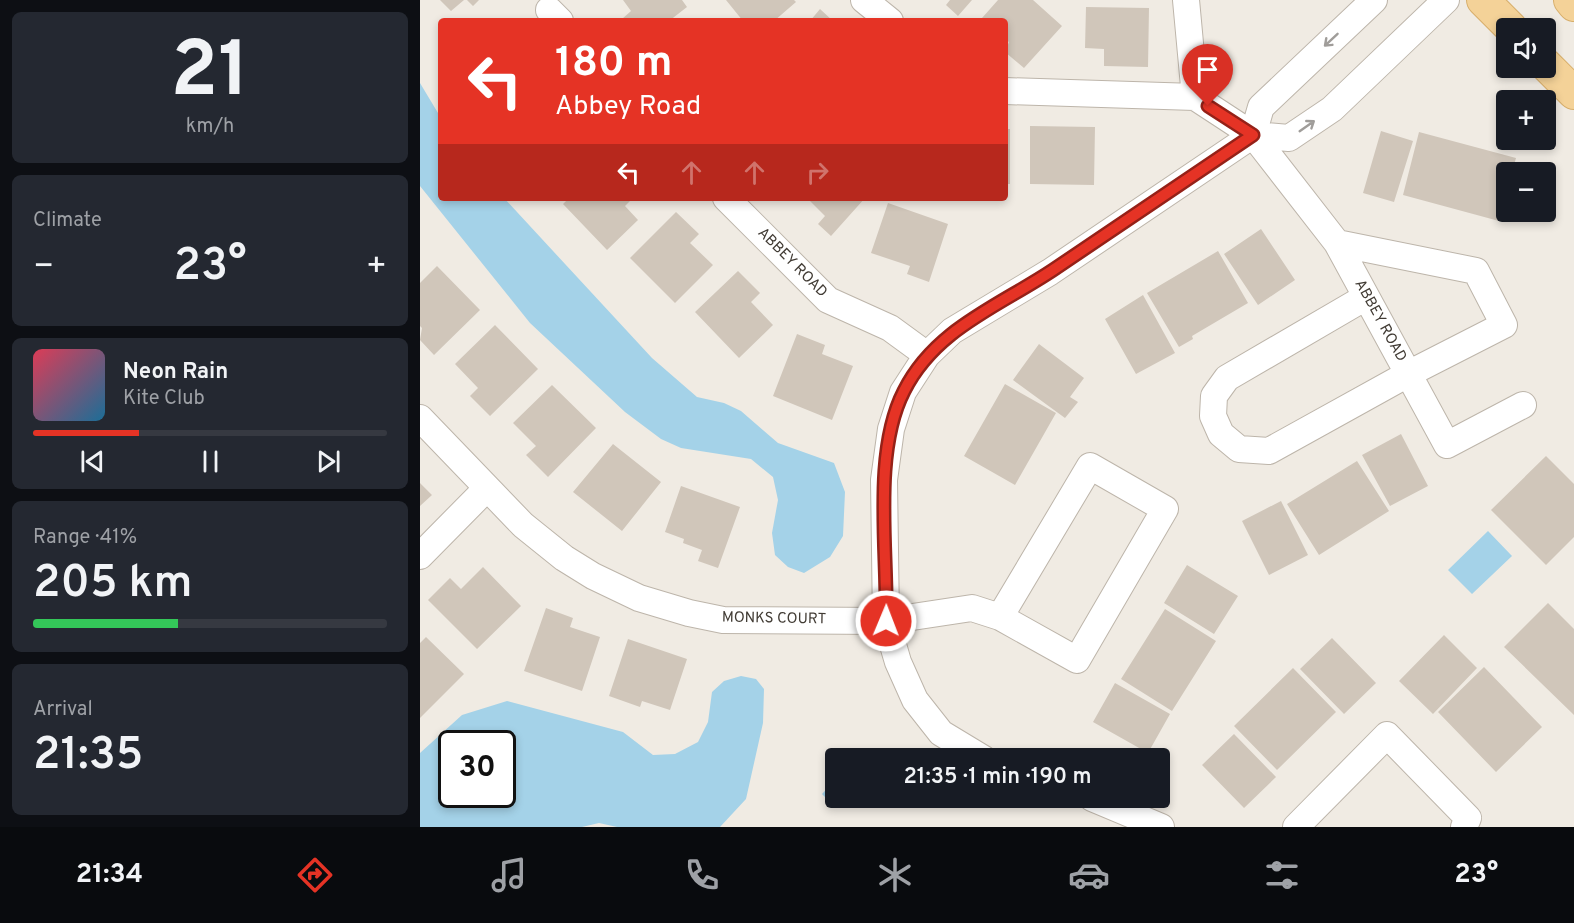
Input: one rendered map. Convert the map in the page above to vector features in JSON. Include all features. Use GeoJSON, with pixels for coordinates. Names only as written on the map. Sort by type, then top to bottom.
{"type":"FeatureCollection","features":[{"type":"Feature","properties":{"kind":"main road"},"geometry":{"type":"LineString","coordinates":[[1483,0],[1501,18]]}},
{"type":"Feature","properties":{"kind":"main road"},"geometry":{"type":"LineString","coordinates":[[1570,0],[1574,5]]}},
{"type":"Feature","properties":{"kind":"main road"},"geometry":{"type":"LineString","coordinates":[[1556,75],[1574,93]]}},
{"type":"Feature","properties":{"kind":"street"},"geometry":{"type":"LineString","coordinates":[[864,0],[886,18]]}},
{"type":"Feature","properties":{"kind":"street"},"geometry":{"type":"LineString","coordinates":[[1008,91],[1195,97],[1186,0]]}},
{"type":"Feature","properties":{"kind":"street"},"geometry":{"type":"LineString","coordinates":[[966,748],[941,733],[915,700],[898,662],[886,621],[884,480],[891,429],[903,392],[927,355],[952,331],[1050,272],[1253,135],[1261,107],[1374,0]]}},
{"type":"Feature","properties":{"kind":"street","name":"ABBEY ROAD"},"geometry":{"type":"LineString","coordinates":[[1253,135],[1289,138],[1332,109],[1446,0]]}},
{"type":"Feature","properties":{"kind":"street","name":"ABBEY ROAD"},"geometry":{"type":"LineString","coordinates":[[1195,97],[1253,135],[1337,243],[1447,445],[1523,405]]}},
{"type":"Feature","properties":{"kind":"street","name":"ABBEY ROAD"},"geometry":{"type":"LineString","coordinates":[[729,201],[828,300],[890,328],[927,355]]}},
{"type":"Feature","properties":{"kind":"street"},"geometry":{"type":"LineString","coordinates":[[1337,243],[1476,271],[1504,325],[1408,374],[1269,452],[1239,449],[1221,434],[1213,416],[1214,396],[1227,378],[1366,297]]}},
{"type":"Feature","properties":{"kind":"street","name":"MONKS COURT"},"geometry":{"type":"LineString","coordinates":[[420,418],[523,525],[564,558],[593,576],[639,598],[689,614],[723,620],[886,621],[972,608],[1000,617],[1077,660],[1165,509],[1090,466],[1000,617]]}},
{"type":"Feature","properties":{"kind":"street"},"geometry":{"type":"LineString","coordinates":[[420,556],[487,488]]}},
{"type":"Feature","properties":{"kind":"street"},"geometry":{"type":"LineString","coordinates":[[1296,827],[1388,735],[1468,818],[1464,827]]}},
{"type":"Feature","properties":{"kind":"street"},"geometry":{"type":"LineString","coordinates":[[1104,808],[1117,818],[1161,827]]}},
{"type":"Feature","properties":{"kind":"water"},"geometry":{"type":"Polygon","coordinates":[[[420,83],[438,113],[438,201],[507,201],[652,358],[697,397],[724,403],[741,411],[778,443],[834,463],[845,492],[843,536],[830,557],[804,573],[788,567],[775,555],[772,533],[778,500],[773,477],[751,459],[681,448],[661,439],[625,412],[530,323],[420,186],[420,83]]]}},
{"type":"Feature","properties":{"kind":"water"},"geometry":{"type":"Polygon","coordinates":[[[1488,531],[1512,556],[1472,594],[1448,570],[1488,531]]]}},
{"type":"Feature","properties":{"kind":"water"},"geometry":{"type":"Polygon","coordinates":[[[741,676],[756,679],[764,689],[763,723],[746,799],[720,827],[617,827],[599,823],[582,827],[420,827],[420,753],[438,737],[438,808],[516,808],[516,730],[445,730],[462,715],[507,701],[623,732],[653,755],[675,754],[698,742],[708,722],[712,692],[724,681],[741,676]]]}},
{"type":"Feature","properties":{"kind":"building"},"geometry":{"type":"Polygon","coordinates":[[[440,0],[464,0],[451,11],[440,0]]]}},
{"type":"Feature","properties":{"kind":"building"},"geometry":{"type":"Polygon","coordinates":[[[467,0],[479,0],[473,6],[467,0]]]}},
{"type":"Feature","properties":{"kind":"building"},"geometry":{"type":"Polygon","coordinates":[[[623,0],[682,0],[687,7],[673,18],[623,18],[631,11],[623,0]]]}},
{"type":"Feature","properties":{"kind":"building"},"geometry":{"type":"Polygon","coordinates":[[[726,0],[794,0],[796,2],[777,18],[741,18],[726,0]]]}},
{"type":"Feature","properties":{"kind":"building"},"geometry":{"type":"Polygon","coordinates":[[[950,0],[972,0],[958,16],[946,5],[950,0]]]}},
{"type":"Feature","properties":{"kind":"building"},"geometry":{"type":"Polygon","coordinates":[[[998,0],[1033,0],[1062,26],[1024,68],[1008,55],[1008,18],[982,18],[998,0]]]}},
{"type":"Feature","properties":{"kind":"building"},"geometry":{"type":"Polygon","coordinates":[[[1086,7],[1149,8],[1148,67],[1104,66],[1104,49],[1085,48],[1086,7]]]}},
{"type":"Feature","properties":{"kind":"building"},"geometry":{"type":"Polygon","coordinates":[[[820,9],[830,18],[812,18],[820,9]]]}},
{"type":"Feature","properties":{"kind":"building"},"geometry":{"type":"Polygon","coordinates":[[[1030,126],[1095,127],[1094,185],[1030,184],[1030,126]]]}},
{"type":"Feature","properties":{"kind":"building"},"geometry":{"type":"Polygon","coordinates":[[[1008,129],[1010,129],[1010,184],[1008,184],[1008,129]]]}},
{"type":"Feature","properties":{"kind":"building"},"geometry":{"type":"Polygon","coordinates":[[[1381,131],[1413,141],[1394,202],[1363,193],[1381,131]]]}},
{"type":"Feature","properties":{"kind":"building"},"geometry":{"type":"Polygon","coordinates":[[[1419,132],[1516,158],[1515,162],[1496,162],[1496,220],[1403,195],[1419,132]]]}},
{"type":"Feature","properties":{"kind":"building"},"geometry":{"type":"Polygon","coordinates":[[[566,201],[630,201],[625,206],[638,220],[607,250],[563,204],[566,201]]]}},
{"type":"Feature","properties":{"kind":"building"},"geometry":{"type":"Polygon","coordinates":[[[810,201],[862,201],[831,236],[818,224],[825,216],[810,201]]]}},
{"type":"Feature","properties":{"kind":"building"},"geometry":{"type":"Polygon","coordinates":[[[888,203],[948,224],[929,282],[907,274],[910,266],[871,253],[888,203]]]}},
{"type":"Feature","properties":{"kind":"building"},"geometry":{"type":"Polygon","coordinates":[[[676,212],[699,234],[690,243],[713,265],[675,303],[630,258],[676,212]]]}},
{"type":"Feature","properties":{"kind":"building"},"geometry":{"type":"Polygon","coordinates":[[[1261,229],[1295,280],[1258,305],[1224,254],[1261,229]]]}},
{"type":"Feature","properties":{"kind":"building"},"geometry":{"type":"Polygon","coordinates":[[[1218,251],[1248,303],[1192,336],[1193,339],[1179,347],[1147,293],[1218,251]]]}},
{"type":"Feature","properties":{"kind":"building"},"geometry":{"type":"Polygon","coordinates":[[[437,266],[480,310],[434,355],[420,340],[422,328],[420,326],[420,283],[437,266]]]}},
{"type":"Feature","properties":{"kind":"building"},"geometry":{"type":"Polygon","coordinates":[[[738,271],[760,293],[751,302],[773,325],[739,358],[695,312],[738,271]]]}},
{"type":"Feature","properties":{"kind":"building"},"geometry":{"type":"Polygon","coordinates":[[[1143,295],[1175,353],[1136,374],[1105,319],[1143,295]]]}},
{"type":"Feature","properties":{"kind":"building"},"geometry":{"type":"Polygon","coordinates":[[[495,325],[538,369],[490,416],[470,396],[478,388],[455,364],[495,325]]]}},
{"type":"Feature","properties":{"kind":"building"},"geometry":{"type":"Polygon","coordinates":[[[797,334],[825,345],[822,354],[853,366],[832,420],[773,396],[797,334]]]}},
{"type":"Feature","properties":{"kind":"building"},"geometry":{"type":"Polygon","coordinates":[[[1039,344],[1084,378],[1070,397],[1078,402],[1065,418],[1013,380],[1039,344]]]}},
{"type":"Feature","properties":{"kind":"building"},"geometry":{"type":"Polygon","coordinates":[[[1005,384],[1056,413],[1015,485],[964,456],[1005,384]]]}},
{"type":"Feature","properties":{"kind":"building"},"geometry":{"type":"Polygon","coordinates":[[[552,385],[596,428],[548,477],[526,455],[536,446],[513,423],[552,385]]]}},
{"type":"Feature","properties":{"kind":"building"},"geometry":{"type":"Polygon","coordinates":[[[1401,434],[1428,486],[1390,506],[1362,455],[1401,434]]]}},
{"type":"Feature","properties":{"kind":"building"},"geometry":{"type":"Polygon","coordinates":[[[613,444],[661,482],[622,531],[573,492],[613,444]]]}},
{"type":"Feature","properties":{"kind":"building"},"geometry":{"type":"Polygon","coordinates":[[[1546,456],[1574,484],[1574,537],[1546,565],[1491,510],[1546,456]]]}},
{"type":"Feature","properties":{"kind":"building"},"geometry":{"type":"Polygon","coordinates":[[[1357,461],[1389,511],[1319,555],[1287,504],[1357,461]]]}},
{"type":"Feature","properties":{"kind":"building"},"geometry":{"type":"Polygon","coordinates":[[[420,483],[432,495],[420,506],[420,483]]]}},
{"type":"Feature","properties":{"kind":"building"},"geometry":{"type":"Polygon","coordinates":[[[681,486],[740,507],[718,568],[698,561],[702,550],[683,543],[684,539],[665,532],[681,486]]]}},
{"type":"Feature","properties":{"kind":"building"},"geometry":{"type":"Polygon","coordinates":[[[1281,501],[1308,555],[1269,575],[1242,521],[1281,501]]]}},
{"type":"Feature","properties":{"kind":"building"},"geometry":{"type":"Polygon","coordinates":[[[1187,565],[1238,596],[1214,634],[1164,603],[1187,565]]]}},
{"type":"Feature","properties":{"kind":"building"},"geometry":{"type":"Polygon","coordinates":[[[483,567],[521,606],[477,649],[428,600],[450,578],[461,589],[483,567]]]}},
{"type":"Feature","properties":{"kind":"building"},"geometry":{"type":"Polygon","coordinates":[[[1548,603],[1574,629],[1574,715],[1504,647],[1548,603]]]}},
{"type":"Feature","properties":{"kind":"building"},"geometry":{"type":"Polygon","coordinates":[[[546,608],[573,618],[570,627],[600,637],[582,691],[524,671],[546,608]]]}},
{"type":"Feature","properties":{"kind":"building"},"geometry":{"type":"Polygon","coordinates":[[[1165,609],[1216,641],[1172,711],[1121,679],[1165,609]]]}},
{"type":"Feature","properties":{"kind":"building"},"geometry":{"type":"Polygon","coordinates":[[[1444,635],[1477,668],[1433,714],[1399,681],[1444,635]]]}},
{"type":"Feature","properties":{"kind":"building"},"geometry":{"type":"Polygon","coordinates":[[[426,637],[464,674],[420,718],[420,643],[426,637]]]}},
{"type":"Feature","properties":{"kind":"building"},"geometry":{"type":"Polygon","coordinates":[[[1332,638],[1376,683],[1344,714],[1300,669],[1332,638]]]}},
{"type":"Feature","properties":{"kind":"building"},"geometry":{"type":"Polygon","coordinates":[[[628,639],[687,659],[670,710],[642,701],[640,707],[609,696],[628,639]]]}},
{"type":"Feature","properties":{"kind":"building"},"geometry":{"type":"Polygon","coordinates":[[[1484,667],[1542,727],[1496,772],[1438,712],[1484,667]]]}},
{"type":"Feature","properties":{"kind":"building"},"geometry":{"type":"Polygon","coordinates":[[[1293,668],[1336,712],[1277,770],[1234,726],[1293,668]]]}},
{"type":"Feature","properties":{"kind":"building"},"geometry":{"type":"Polygon","coordinates":[[[1115,683],[1170,714],[1151,748],[1139,748],[1093,722],[1115,683]]]}},
{"type":"Feature","properties":{"kind":"building"},"geometry":{"type":"Polygon","coordinates":[[[1234,734],[1276,777],[1244,808],[1202,765],[1234,734]]]}},
{"type":"Feature","properties":{"kind":"route"},"geometry":{"type":"LineString","coordinates":[[886,621],[884,480],[891,429],[903,392],[927,355],[952,331],[1050,272],[1253,135],[1208,106]]}}]}
